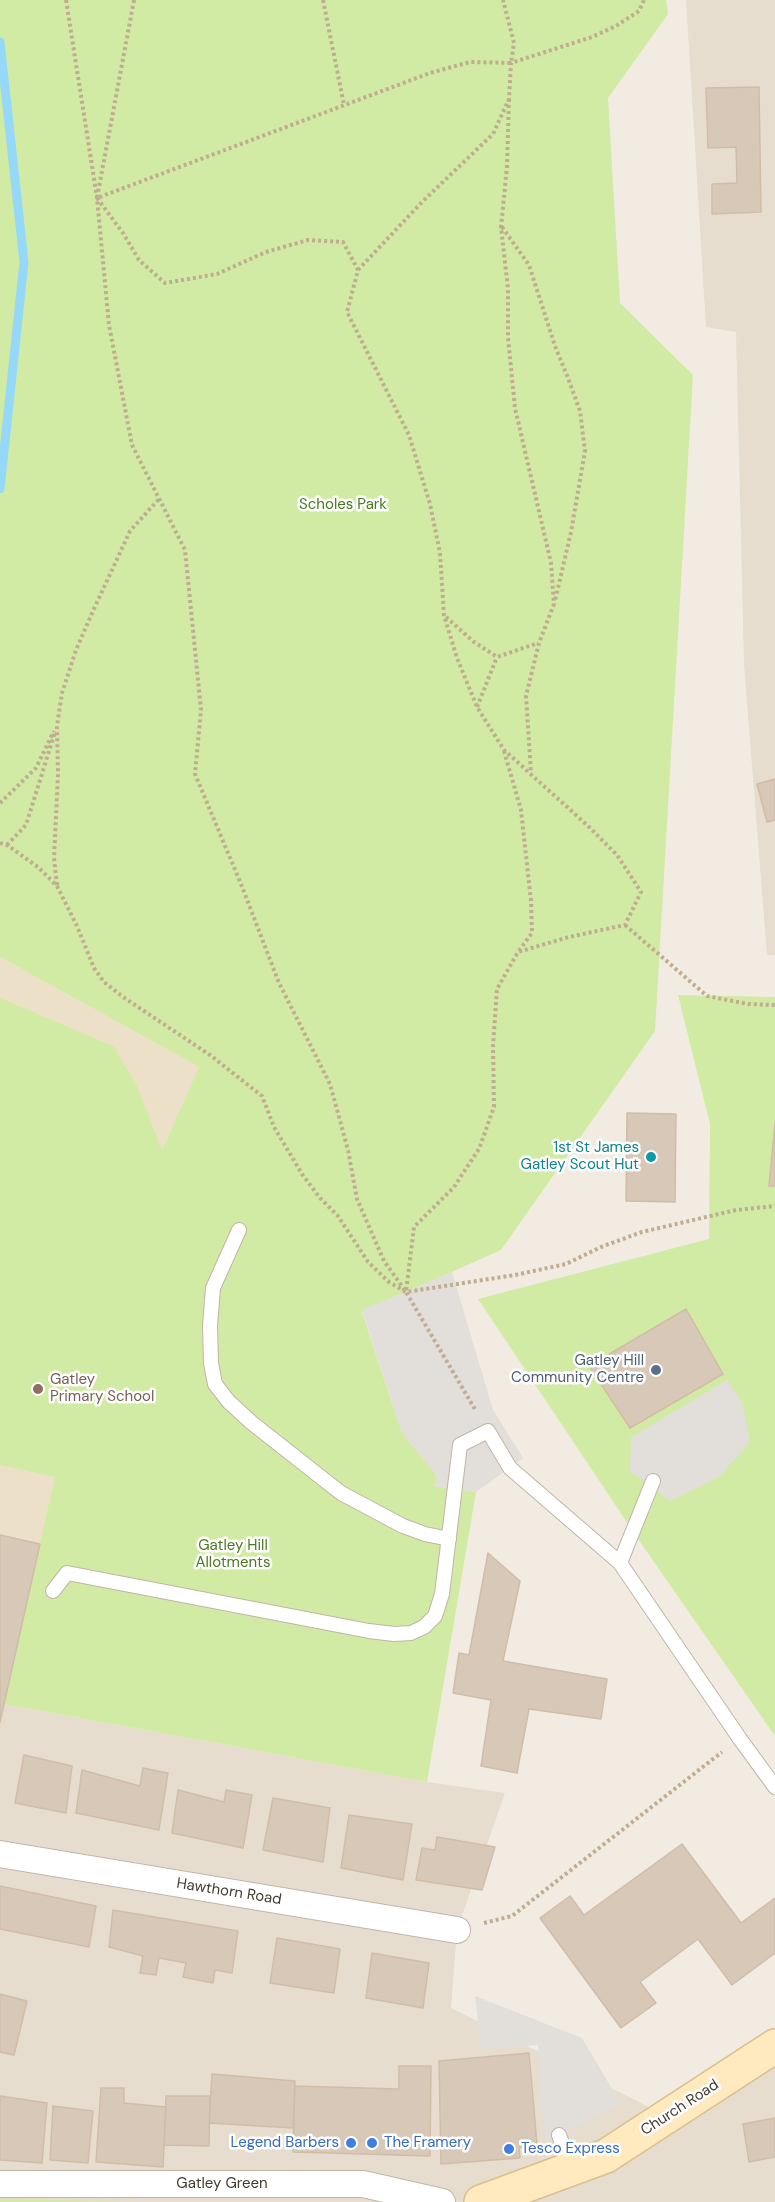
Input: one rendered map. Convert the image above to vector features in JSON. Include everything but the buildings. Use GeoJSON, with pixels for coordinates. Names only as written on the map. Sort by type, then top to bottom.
{"type":"FeatureCollection","features":[{"type":"Feature","properties":{"kind":"street","name":"Hawthorn Road"},"geometry":{"type":"LineString","coordinates":[[0,1854],[457,1930]]}},
{"type":"Feature","properties":{"kind":"street","name":"Church Road"},"geometry":{"type":"LineString","coordinates":[[481,2202],[606,2156],[775,2046]]}},
{"type":"Feature","properties":{"kind":"street","name":"Gatley Green"},"geometry":{"type":"LineString","coordinates":[[0,2184],[363,2184],[442,2202]]}},
{"type":"Feature","properties":{"kind":"lane"},"geometry":{"type":"LineString","coordinates":[[239,1230],[213,1288],[210,1326],[211,1364],[215,1384],[229,1402],[252,1423],[341,1493],[403,1526],[449,1539]]}},
{"type":"Feature","properties":{"kind":"lane"},"geometry":{"type":"LineString","coordinates":[[53,1591],[67,1573],[369,1631],[394,1634],[411,1632],[424,1627],[435,1616],[442,1594],[460,1445],[488,1431],[510,1468],[620,1563],[775,1787]]}},
{"type":"Feature","properties":{"kind":"lane"},"geometry":{"type":"LineString","coordinates":[[620,1563],[653,1481]]}},
{"type":"Feature","properties":{"kind":"lane"},"geometry":{"type":"LineString","coordinates":[[559,2135],[571,2169]]}},
{"type":"Feature","properties":{"kind":"path"},"geometry":{"type":"LineString","coordinates":[[66,0],[97,198],[109,325],[132,445],[185,550],[201,710],[195,774],[279,983],[330,1084],[348,1150],[357,1199],[384,1261],[406,1292],[488,1431]]}},
{"type":"Feature","properties":{"kind":"path"},"geometry":{"type":"LineString","coordinates":[[134,0],[97,198],[123,233],[139,260],[165,283],[217,274],[266,252],[308,240],[343,242],[358,270]]}},
{"type":"Feature","properties":{"kind":"path"},"geometry":{"type":"LineString","coordinates":[[323,0],[344,105]]}},
{"type":"Feature","properties":{"kind":"path"},"geometry":{"type":"LineString","coordinates":[[503,0],[514,43],[501,227],[508,289],[508,339],[515,408],[551,563],[554,604]]}},
{"type":"Feature","properties":{"kind":"path"},"geometry":{"type":"LineString","coordinates":[[97,198],[430,73],[470,62],[511,63],[592,37],[616,26],[639,11],[644,0]]}},
{"type":"Feature","properties":{"kind":"path"},"geometry":{"type":"LineString","coordinates":[[509,99],[493,134],[423,201],[358,270],[347,312],[409,435],[432,514],[440,553],[444,615],[457,658],[477,706],[504,750],[617,855],[641,892],[625,925]]}},
{"type":"Feature","properties":{"kind":"path"},"geometry":{"type":"LineString","coordinates":[[501,227],[529,265],[579,411],[585,451],[571,532],[554,604],[539,643],[526,696],[531,775]]}},
{"type":"Feature","properties":{"kind":"path"},"geometry":{"type":"LineString","coordinates":[[7,845],[26,825],[57,726],[62,693],[93,611],[130,531],[159,499]]}},
{"type":"Feature","properties":{"kind":"path"},"geometry":{"type":"LineString","coordinates":[[444,615],[474,642],[497,657]]}},
{"type":"Feature","properties":{"kind":"path"},"geometry":{"type":"LineString","coordinates":[[477,706],[497,657],[539,643]]}},
{"type":"Feature","properties":{"kind":"path"},"geometry":{"type":"LineString","coordinates":[[0,803],[36,768],[47,741],[57,726]]}},
{"type":"Feature","properties":{"kind":"path"},"geometry":{"type":"LineString","coordinates":[[57,726],[58,775],[54,858],[57,886]]}},
{"type":"Feature","properties":{"kind":"path"},"geometry":{"type":"LineString","coordinates":[[406,1292],[414,1227],[454,1187],[479,1149],[494,1107],[493,1046],[497,989],[518,952],[532,933],[531,901],[521,810],[504,750]]}},
{"type":"Feature","properties":{"kind":"path"},"geometry":{"type":"LineString","coordinates":[[0,843],[7,845],[38,867],[57,886],[94,968],[104,982],[123,998],[210,1055],[262,1096],[274,1127],[302,1174],[320,1198],[338,1216],[368,1262],[389,1282],[406,1292],[515,1275],[566,1264],[601,1247],[642,1232],[736,1210],[775,1206]]}},
{"type":"Feature","properties":{"kind":"path"},"geometry":{"type":"LineString","coordinates":[[518,952],[569,937],[625,925]]}},
{"type":"Feature","properties":{"kind":"path"},"geometry":{"type":"LineString","coordinates":[[625,925],[707,996],[748,1004],[775,1005]]}},
{"type":"Feature","properties":{"kind":"path"},"geometry":{"type":"LineString","coordinates":[[457,1930],[512,1916],[740,1739]]}},
{"type":"Feature","properties":{"kind":"shaded area"},"geometry":{"type":"Polygon","coordinates":[[[686,0],[775,0],[775,955],[767,955],[744,665],[736,332],[706,327],[686,0]]]}},
{"type":"Feature","properties":{"kind":"shaded area","name":"Gatley Primary School"},"geometry":{"type":"Polygon","coordinates":[[[0,957],[199,1067],[95,1301],[0,1722],[0,957]]]}},
{"type":"Feature","properties":{"kind":"shaded area"},"geometry":{"type":"Polygon","coordinates":[[[452,1272],[493,1410],[523,1458],[476,1492],[434,1486],[437,1479],[435,1473],[402,1433],[362,1310],[452,1272]]]}},
{"type":"Feature","properties":{"kind":"shaded area"},"geometry":{"type":"Polygon","coordinates":[[[727,1380],[742,1402],[750,1442],[719,1477],[670,1501],[630,1471],[631,1437],[727,1380]]]}},
{"type":"Feature","properties":{"kind":"shaded area"},"geometry":{"type":"Polygon","coordinates":[[[4,1704],[427,1782],[505,1793],[457,1930],[451,2008],[667,2116],[775,2046],[775,2202],[0,2202],[0,1716],[4,1704]]]}},
{"type":"Feature","properties":{"kind":"shaded area"},"geometry":{"type":"Polygon","coordinates":[[[475,1996],[582,2038],[621,2104],[545,2142],[538,2045],[481,2049],[475,1996]]]}},
{"type":"Feature","properties":{"kind":"green space","name":"Scholes Park"},"geometry":{"type":"Polygon","coordinates":[[[0,0],[666,0],[668,14],[608,98],[620,303],[693,375],[655,1031],[501,1250],[362,1312],[402,1433],[435,1473],[437,1479],[434,1486],[476,1492],[427,1782],[4,1704],[55,1477],[0,1465],[0,998],[113,1046],[136,1084],[162,1150],[199,1067],[0,957],[0,0]]]}},
{"type":"Feature","properties":{"kind":"green space"},"geometry":{"type":"Polygon","coordinates":[[[678,995],[775,997],[775,1736],[638,1539],[478,1299],[709,1239],[710,1124],[678,995]]]}},
{"type":"Feature","properties":{"kind":"green space"},"geometry":{"type":"Polygon","coordinates":[[[0,2199],[136,2202],[0,2202],[0,2199]]]}},
{"type":"Feature","properties":{"kind":"waterway"},"geometry":{"type":"LineString","coordinates":[[0,42],[24,262],[0,489]]}},
{"type":"Feature","properties":{"kind":"place","name":"1st St James Gatley Scout Hut"},"geometry":{"type":"Point","coordinates":[651,1157]}},
{"type":"Feature","properties":{"kind":"place","name":"Gatley Hill Community Centre"},"geometry":{"type":"Point","coordinates":[656,1370]}},
{"type":"Feature","properties":{"kind":"place","name":"Gatley Primary School"},"geometry":{"type":"Point","coordinates":[38,1389]}},
{"type":"Feature","properties":{"kind":"place","name":"Legend Barbers"},"geometry":{"type":"Point","coordinates":[351,2143]}},
{"type":"Feature","properties":{"kind":"place","name":"The Framery"},"geometry":{"type":"Point","coordinates":[372,2143]}},
{"type":"Feature","properties":{"kind":"place","name":"Tesco Express"},"geometry":{"type":"Point","coordinates":[509,2149]}},
{"type":"Feature","properties":{"kind":"park label","name":"Gatley Hill Allotments"},"geometry":{"type":"Point","coordinates":[233,1554]}}]}
